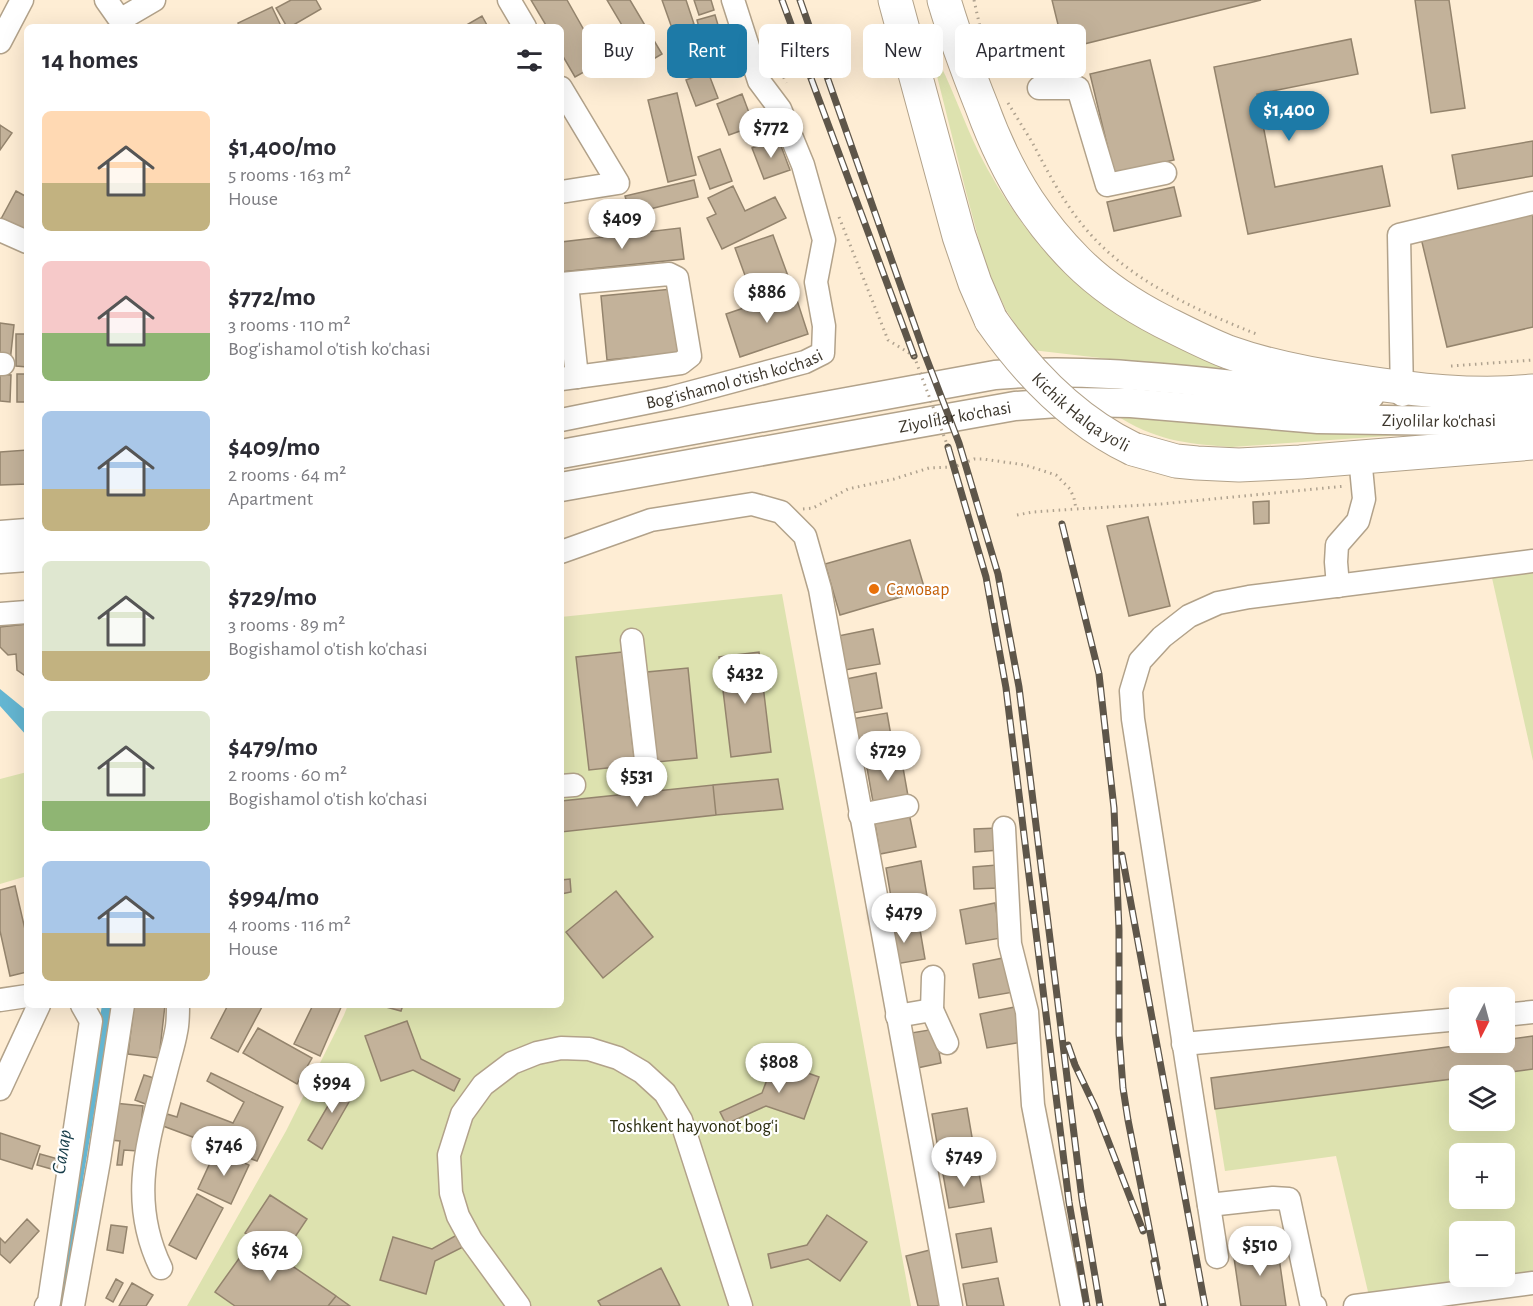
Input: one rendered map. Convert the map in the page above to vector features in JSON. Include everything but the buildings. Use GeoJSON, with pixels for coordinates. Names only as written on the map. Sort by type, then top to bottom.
{"type":"FeatureCollection","features":[{"type":"Feature","properties":{"kind":"highway","name":"Kichik Halqa yo'li"},"geometry":{"type":"LineString","coordinates":[[895,0],[959,236],[991,320],[1017,356],[1048,390],[1082,419],[1133,449],[1176,461],[1218,464],[1269,464],[1361,471],[1533,443]]}},
{"type":"Feature","properties":{"kind":"highway"},"geometry":{"type":"LineString","coordinates":[[944,0],[971,80],[1000,151],[1027,200],[1077,261],[1139,309],[1203,342],[1226,351],[1307,374],[1402,392],[1492,394],[1533,391]]}},
{"type":"Feature","properties":{"kind":"main road","name":"Ziyolilar ko'chasi"},"geometry":{"type":"LineString","coordinates":[[564,453],[995,375],[1024,372],[1090,372],[1327,394],[1402,392]]}},
{"type":"Feature","properties":{"kind":"main road","name":"Ziyolilar ko'chasi"},"geometry":{"type":"LineString","coordinates":[[564,486],[1015,406],[1043,403],[1131,403],[1385,421],[1533,419]]}},
{"type":"Feature","properties":{"kind":"main road"},"geometry":{"type":"LineString","coordinates":[[636,440],[643,472]]}},
{"type":"Feature","properties":{"kind":"main road"},"geometry":{"type":"LineString","coordinates":[[0,535],[24,533]]}},
{"type":"Feature","properties":{"kind":"main road"},"geometry":{"type":"LineString","coordinates":[[0,559],[24,557]]}},
{"type":"Feature","properties":{"kind":"street"},"geometry":{"type":"LineString","coordinates":[[106,0],[121,18],[154,0]]}},
{"type":"Feature","properties":{"kind":"street"},"geometry":{"type":"LineString","coordinates":[[509,0],[523,24]]}},
{"type":"Feature","properties":{"kind":"street","name":"Bog'ishamol o'tish ko'chasi"},"geometry":{"type":"LineString","coordinates":[[564,419],[670,398],[805,362],[823,353],[824,326],[816,282],[824,240],[803,165],[780,109],[759,81],[733,0]]}},
{"type":"Feature","properties":{"kind":"street"},"geometry":{"type":"LineString","coordinates":[[0,42],[22,14]]}},
{"type":"Feature","properties":{"kind":"street"},"geometry":{"type":"LineString","coordinates":[[1039,88],[1078,88],[1107,185],[1165,173]]}},
{"type":"Feature","properties":{"kind":"street"},"geometry":{"type":"LineString","coordinates":[[564,93],[618,183],[564,192]]}},
{"type":"Feature","properties":{"kind":"street"},"geometry":{"type":"LineString","coordinates":[[1402,392],[1399,235],[1533,203]]}},
{"type":"Feature","properties":{"kind":"street"},"geometry":{"type":"LineString","coordinates":[[0,230],[24,241]]}},
{"type":"Feature","properties":{"kind":"street"},"geometry":{"type":"LineString","coordinates":[[669,274],[677,278],[690,356],[681,363],[569,378],[564,284],[669,274]]}},
{"type":"Feature","properties":{"kind":"street"},"geometry":{"type":"LineString","coordinates":[[1338,586],[1337,545],[1358,521],[1364,499],[1361,471]]}},
{"type":"Feature","properties":{"kind":"street"},"geometry":{"type":"LineString","coordinates":[[564,551],[651,520],[752,504],[781,512],[805,536],[820,589],[951,1306]]}},
{"type":"Feature","properties":{"kind":"street"},"geometry":{"type":"LineString","coordinates":[[1217,1257],[1133,719],[1131,691],[1140,661],[1162,637],[1180,623],[1218,603],[1533,561]]}},
{"type":"Feature","properties":{"kind":"street"},"geometry":{"type":"LineString","coordinates":[[0,614],[24,612]]}},
{"type":"Feature","properties":{"kind":"street"},"geometry":{"type":"LineString","coordinates":[[632,640],[648,777]]}},
{"type":"Feature","properties":{"kind":"street"},"geometry":{"type":"LineString","coordinates":[[860,815],[907,807]]}},
{"type":"Feature","properties":{"kind":"street"},"geometry":{"type":"LineString","coordinates":[[1004,828],[1010,944],[1027,1012],[1033,1105],[1072,1306]]}},
{"type":"Feature","properties":{"kind":"street"},"geometry":{"type":"LineString","coordinates":[[933,977],[932,1010],[947,1043]]}},
{"type":"Feature","properties":{"kind":"street"},"geometry":{"type":"LineString","coordinates":[[0,1000],[24,996]]}},
{"type":"Feature","properties":{"kind":"street"},"geometry":{"type":"LineString","coordinates":[[0,1089],[38,1008]]}},
{"type":"Feature","properties":{"kind":"street"},"geometry":{"type":"LineString","coordinates":[[46,1306],[49,1302],[91,1021],[84,1008]]}},
{"type":"Feature","properties":{"kind":"street"},"geometry":{"type":"LineString","coordinates":[[74,1306],[123,1008]]}},
{"type":"Feature","properties":{"kind":"street"},"geometry":{"type":"LineString","coordinates":[[161,1268],[151,1249],[144,1215],[142,1187],[147,1148],[176,1032],[178,1008]]}},
{"type":"Feature","properties":{"kind":"street"},"geometry":{"type":"LineString","coordinates":[[897,1016],[932,1010]]}},
{"type":"Feature","properties":{"kind":"street"},"geometry":{"type":"LineString","coordinates":[[1515,1014],[1533,1012]]}},
{"type":"Feature","properties":{"kind":"street"},"geometry":{"type":"LineString","coordinates":[[1183,1044],[1449,1020]]}},
{"type":"Feature","properties":{"kind":"street"},"geometry":{"type":"LineString","coordinates":[[519,1306],[471,1240],[458,1216],[451,1193],[449,1155],[462,1114],[483,1085],[512,1063],[537,1053],[561,1048],[589,1049],[618,1058],[642,1072],[665,1094],[681,1120],[741,1306]]}},
{"type":"Feature","properties":{"kind":"street"},"geometry":{"type":"LineString","coordinates":[[1209,1205],[1272,1198],[1289,1199],[1311,1303],[1315,1306]]}},
{"type":"Feature","properties":{"kind":"street"},"geometry":{"type":"LineString","coordinates":[[1355,1306],[1533,1283]]}},
{"type":"Feature","properties":{"kind":"path"},"geometry":{"type":"LineString","coordinates":[[974,0],[979,24]]}},
{"type":"Feature","properties":{"kind":"path"},"geometry":{"type":"LineString","coordinates":[[1003,95],[1056,187],[1085,228],[1119,262],[1184,302],[1268,338]]}},
{"type":"Feature","properties":{"kind":"path"},"geometry":{"type":"LineString","coordinates":[[914,356],[948,447]]}},
{"type":"Feature","properties":{"kind":"path"},"geometry":{"type":"LineString","coordinates":[[1444,367],[1533,360]]}},
{"type":"Feature","properties":{"kind":"path"},"geometry":{"type":"LineString","coordinates":[[781,512],[813,508],[848,489],[894,479],[929,468],[954,467],[974,459],[1025,465],[1056,475],[1070,489],[1076,509]]}},
{"type":"Feature","properties":{"kind":"path"},"geometry":{"type":"LineString","coordinates":[[1017,515],[1238,497],[1361,471]]}},
{"type":"Feature","properties":{"kind":"green space"},"geometry":{"type":"Polygon","coordinates":[[[943,71],[979,153],[1001,192],[1039,245],[1054,261],[1086,291],[1255,376],[1032,350],[1006,310],[993,282],[982,252],[938,78],[943,78],[943,71]]]}},
{"type":"Feature","properties":{"kind":"green space"},"geometry":{"type":"Polygon","coordinates":[[[1114,414],[1430,433],[1232,447],[1170,439],[1143,430],[1114,414]]]}},
{"type":"Feature","properties":{"kind":"green space"},"geometry":{"type":"Polygon","coordinates":[[[1533,573],[1533,761],[1492,578],[1533,573]]]}},
{"type":"Feature","properties":{"kind":"green space","name":"Toshkent hayvonot bogʻi"},"geometry":{"type":"Polygon","coordinates":[[[782,594],[911,1306],[187,1306],[286,1131],[347,1008],[564,1008],[564,617],[782,594]]]}},
{"type":"Feature","properties":{"kind":"green space"},"geometry":{"type":"Polygon","coordinates":[[[24,773],[24,877],[0,884],[0,779],[24,773]]]}},
{"type":"Feature","properties":{"kind":"green space"},"geometry":{"type":"Polygon","coordinates":[[[1533,1069],[1533,1272],[1515,1275],[1515,1221],[1449,1221],[1449,1284],[1369,1296],[1336,1156],[1225,1171],[1215,1109],[1449,1079],[1449,1131],[1515,1131],[1515,1071],[1533,1069]]]}},
{"type":"Feature","properties":{"kind":"water"},"geometry":{"type":"Polygon","coordinates":[[[0,689],[24,709],[24,733],[0,706],[0,689]]]}},
{"type":"Feature","properties":{"kind":"water","name":"Салар"},"geometry":{"type":"Polygon","coordinates":[[[102,1008],[112,1008],[62,1306],[53,1306],[102,1008]]]}},
{"type":"Feature","properties":{"kind":"railway"},"geometry":{"type":"LineString","coordinates":[[782,0],[914,356]]}},
{"type":"Feature","properties":{"kind":"railway"},"geometry":{"type":"LineString","coordinates":[[800,0],[924,352],[959,443],[998,574],[1019,687],[1082,1199],[1100,1306]]}},
{"type":"Feature","properties":{"kind":"railway"},"geometry":{"type":"LineString","coordinates":[[948,447],[986,577],[1006,688],[1069,1202],[1087,1306]]}},
{"type":"Feature","properties":{"kind":"railway"},"geometry":{"type":"LineString","coordinates":[[1062,524],[1099,674],[1114,808],[1119,930],[1119,1034],[1123,1088],[1157,1268]]}},
{"type":"Feature","properties":{"kind":"railway"},"geometry":{"type":"LineString","coordinates":[[1122,855],[1205,1306]]}},
{"type":"Feature","properties":{"kind":"railway"},"geometry":{"type":"LineString","coordinates":[[1068,1045],[1095,1107],[1143,1231]]}},
{"type":"Feature","properties":{"kind":"railway"},"geometry":{"type":"LineString","coordinates":[[1154,1262],[1163,1306]]}},
{"type":"Feature","properties":{"kind":"place","name":"Самовар"},"geometry":{"type":"Point","coordinates":[874,589]}}]}
